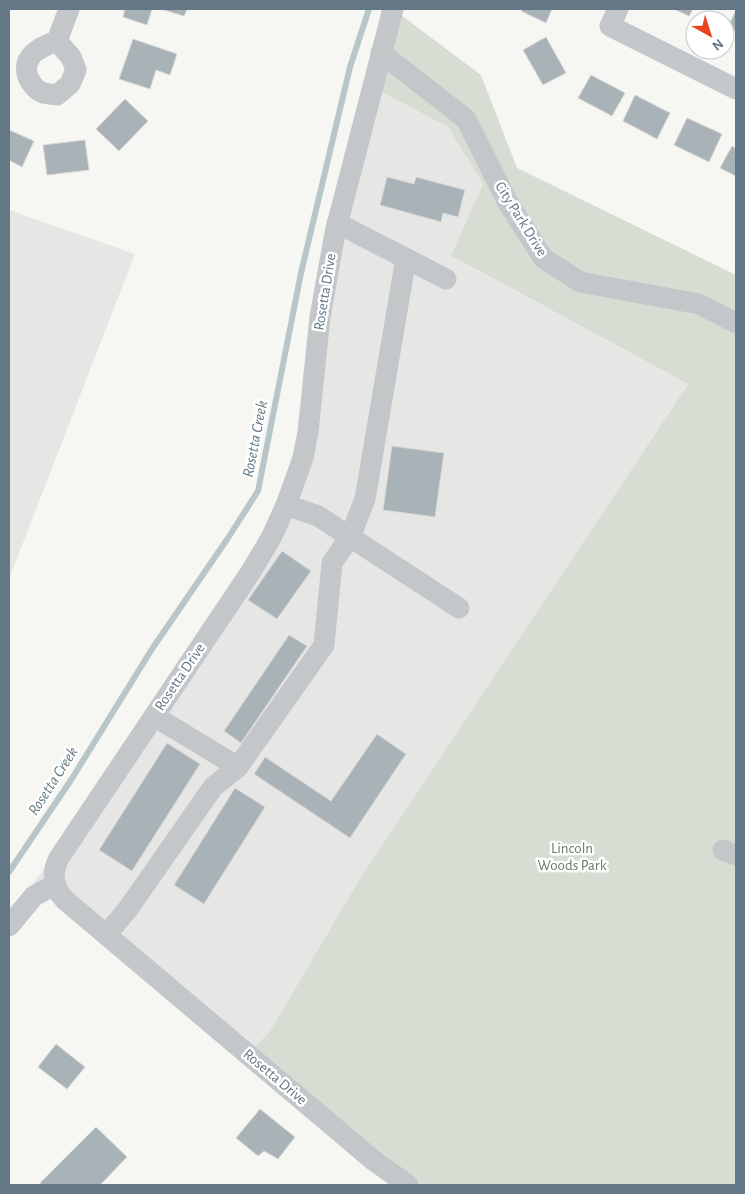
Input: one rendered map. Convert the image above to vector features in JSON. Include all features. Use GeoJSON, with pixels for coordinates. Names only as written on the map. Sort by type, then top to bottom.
{"type":"FeatureCollection","features":[{"type":"Feature","properties":{"kind":"street"},"geometry":{"type":"LineString","coordinates":[[57,41],[70,9]]}},
{"type":"Feature","properties":{"kind":"street","name":"Rosetta Drive"},"geometry":{"type":"LineString","coordinates":[[393,9],[337,223],[320,317],[308,432],[302,458],[286,505],[272,536],[252,570],[59,858],[54,873],[54,885],[65,900],[373,1160],[408,1185]]}},
{"type":"Feature","properties":{"kind":"street"},"geometry":{"type":"LineString","coordinates":[[618,9],[610,26],[736,89]]}},
{"type":"Feature","properties":{"kind":"street","name":"City Park Drive"},"geometry":{"type":"LineString","coordinates":[[381,53],[466,119],[507,200],[543,258],[580,282],[699,304],[736,323]]}},
{"type":"Feature","properties":{"kind":"street"},"geometry":{"type":"LineString","coordinates":[[337,223],[446,279]]}},
{"type":"Feature","properties":{"kind":"street"},"geometry":{"type":"LineString","coordinates":[[106,934],[128,909],[213,787],[238,767],[324,645],[332,563],[350,537],[364,499],[406,258]]}},
{"type":"Feature","properties":{"kind":"street"},"geometry":{"type":"LineString","coordinates":[[286,505],[318,516],[459,608]]}},
{"type":"Feature","properties":{"kind":"street"},"geometry":{"type":"LineString","coordinates":[[154,716],[238,767]]}},
{"type":"Feature","properties":{"kind":"street"},"geometry":{"type":"LineString","coordinates":[[9,926],[34,896],[54,885]]}},
{"type":"Feature","properties":{"kind":"shaded area"},"geometry":{"type":"Polygon","coordinates":[[[372,87],[448,127],[483,184],[452,257],[688,384],[359,880],[270,1031],[248,1054],[56,888],[33,884],[252,570],[286,505],[372,87]]]}},
{"type":"Feature","properties":{"kind":"shaded area"},"geometry":{"type":"Polygon","coordinates":[[[9,210],[135,254],[9,579],[9,210]]]}},
{"type":"Feature","properties":{"kind":"green space","name":"Lincoln Woods Park"},"geometry":{"type":"Polygon","coordinates":[[[393,9],[481,75],[517,168],[736,275],[736,1185],[408,1185],[248,1054],[270,1031],[359,880],[688,384],[451,256],[483,184],[448,127],[372,87],[393,9]]]}},
{"type":"Feature","properties":{"kind":"building"},"geometry":{"type":"Polygon","coordinates":[[[125,9],[152,9],[147,25],[123,17],[125,9]]]}},
{"type":"Feature","properties":{"kind":"building"},"geometry":{"type":"Polygon","coordinates":[[[161,9],[187,9],[184,16],[161,9]]]}},
{"type":"Feature","properties":{"kind":"building"},"geometry":{"type":"Polygon","coordinates":[[[523,9],[552,9],[546,23],[521,11],[523,9]]]}},
{"type":"Feature","properties":{"kind":"building"},"geometry":{"type":"Polygon","coordinates":[[[674,9],[693,9],[685,10],[685,14],[674,9]]]}},
{"type":"Feature","properties":{"kind":"building"},"geometry":{"type":"Polygon","coordinates":[[[736,10],[736,31],[735,30],[736,10]]]}},
{"type":"Feature","properties":{"kind":"building"},"geometry":{"type":"Polygon","coordinates":[[[546,37],[566,73],[543,85],[523,50],[546,37]]]}},
{"type":"Feature","properties":{"kind":"building"},"geometry":{"type":"Polygon","coordinates":[[[133,39],[177,54],[170,75],[156,70],[150,89],[119,79],[133,39]]]}},
{"type":"Feature","properties":{"kind":"building"},"geometry":{"type":"Polygon","coordinates":[[[591,75],[625,93],[612,116],[578,98],[591,75]]]}},
{"type":"Feature","properties":{"kind":"building"},"geometry":{"type":"Polygon","coordinates":[[[635,95],[670,113],[657,139],[623,121],[635,95]]]}},
{"type":"Feature","properties":{"kind":"building"},"geometry":{"type":"Polygon","coordinates":[[[125,99],[148,121],[119,151],[96,129],[125,99]]]}},
{"type":"Feature","properties":{"kind":"building"},"geometry":{"type":"Polygon","coordinates":[[[687,118],[722,134],[709,162],[674,145],[687,118]]]}},
{"type":"Feature","properties":{"kind":"building"},"geometry":{"type":"Polygon","coordinates":[[[9,130],[34,141],[22,167],[9,160],[9,130]]]}},
{"type":"Feature","properties":{"kind":"building"},"geometry":{"type":"Polygon","coordinates":[[[85,140],[89,170],[47,175],[43,145],[85,140]]]}},
{"type":"Feature","properties":{"kind":"building"},"geometry":{"type":"Polygon","coordinates":[[[732,146],[736,149],[736,176],[720,168],[732,146]]]}},
{"type":"Feature","properties":{"kind":"building"},"geometry":{"type":"Polygon","coordinates":[[[387,177],[414,184],[416,177],[465,190],[458,217],[443,213],[441,222],[380,205],[387,177]]]}},
{"type":"Feature","properties":{"kind":"building"},"geometry":{"type":"Polygon","coordinates":[[[392,446],[444,453],[435,517],[383,510],[392,446]]]}},
{"type":"Feature","properties":{"kind":"building"},"geometry":{"type":"Polygon","coordinates":[[[282,551],[311,571],[277,619],[248,600],[282,551]]]}},
{"type":"Feature","properties":{"kind":"building"},"geometry":{"type":"Polygon","coordinates":[[[289,635],[307,646],[241,743],[224,731],[289,635]]]}},
{"type":"Feature","properties":{"kind":"building"},"geometry":{"type":"Polygon","coordinates":[[[377,734],[406,754],[350,838],[254,774],[265,757],[331,801],[377,734]]]}},
{"type":"Feature","properties":{"kind":"building"},"geometry":{"type":"Polygon","coordinates":[[[167,743],[200,764],[132,871],[99,850],[167,743]]]}},
{"type":"Feature","properties":{"kind":"building"},"geometry":{"type":"Polygon","coordinates":[[[235,788],[265,807],[204,904],[174,885],[235,788]]]}},
{"type":"Feature","properties":{"kind":"building"},"geometry":{"type":"Polygon","coordinates":[[[56,1044],[85,1067],[67,1089],[38,1067],[56,1044]]]}},
{"type":"Feature","properties":{"kind":"building"},"geometry":{"type":"Polygon","coordinates":[[[260,1109],[295,1137],[278,1159],[264,1151],[258,1156],[236,1138],[260,1109]]]}},
{"type":"Feature","properties":{"kind":"building"},"geometry":{"type":"Polygon","coordinates":[[[96,1127],[127,1157],[100,1185],[42,1185],[40,1183],[96,1127]]]}},
{"type":"Feature","properties":{"kind":"waterway","name":"Rosetta Creek"},"geometry":{"type":"LineString","coordinates":[[9,872],[71,780],[152,649],[258,491],[301,273],[350,67],[369,9]]}}]}
